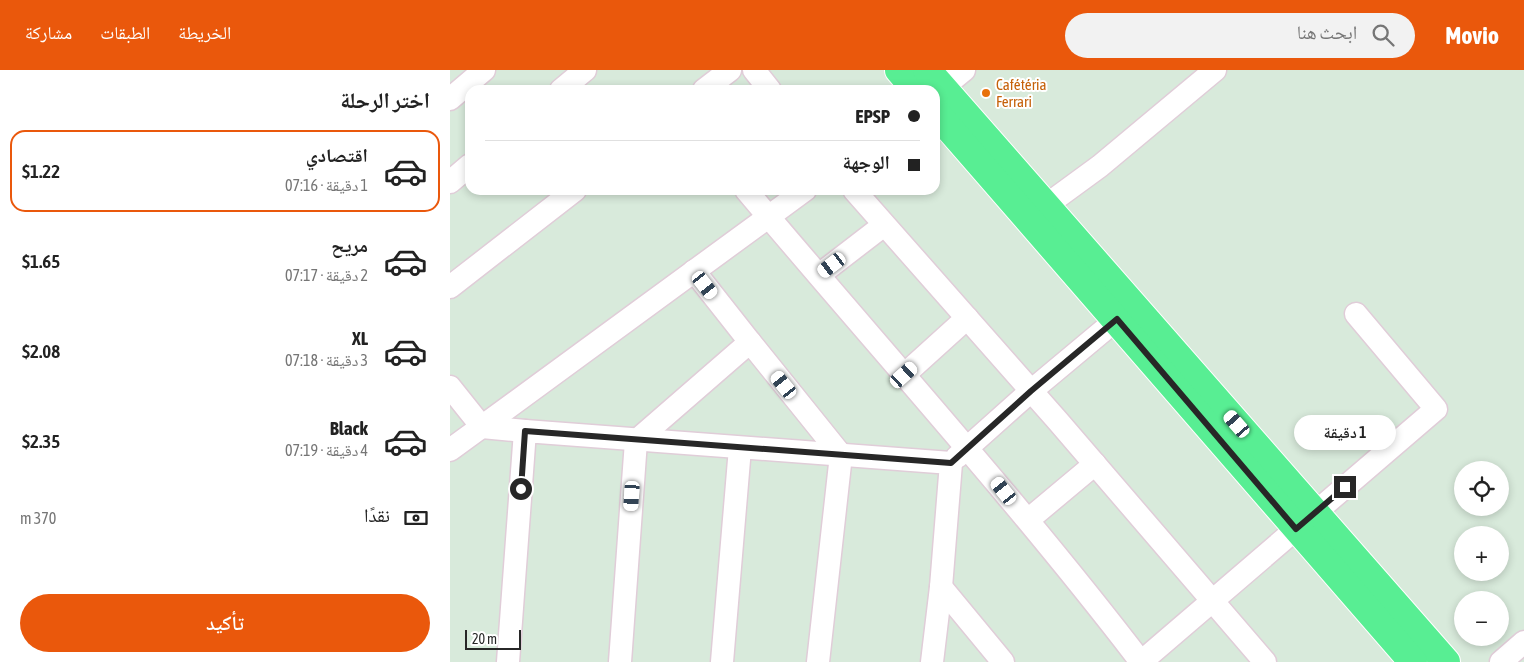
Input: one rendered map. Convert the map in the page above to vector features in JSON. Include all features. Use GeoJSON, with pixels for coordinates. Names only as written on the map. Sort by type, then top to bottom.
{"type":"FeatureCollection","features":[{"type":"Feature","properties":{"kind":"main road"},"geometry":{"type":"LineString","coordinates":[[898,70],[912,85]]}},
{"type":"Feature","properties":{"kind":"main road"},"geometry":{"type":"LineString","coordinates":[[940,97],[1037,212],[1306,521],[1413,662]]}},
{"type":"Feature","properties":{"kind":"main road"},"geometry":{"type":"LineString","coordinates":[[1306,521],[1446,662]]}},
{"type":"Feature","properties":{"kind":"street"},"geometry":{"type":"LineString","coordinates":[[567,85],[585,70]]}},
{"type":"Feature","properties":{"kind":"street"},"geometry":{"type":"LineString","coordinates":[[710,85],[730,70]]}},
{"type":"Feature","properties":{"kind":"street"},"geometry":{"type":"LineString","coordinates":[[754,70],[766,85]]}},
{"type":"Feature","properties":{"kind":"street"},"geometry":{"type":"LineString","coordinates":[[940,87],[964,70]]}},
{"type":"Feature","properties":{"kind":"street"},"geometry":{"type":"LineString","coordinates":[[1037,212],[1100,166],[1215,70]]}},
{"type":"Feature","properties":{"kind":"street"},"geometry":{"type":"LineString","coordinates":[[450,98],[465,89]]}},
{"type":"Feature","properties":{"kind":"street"},"geometry":{"type":"LineString","coordinates":[[450,182],[465,170]]}},
{"type":"Feature","properties":{"kind":"street"},"geometry":{"type":"LineString","coordinates":[[450,287],[569,195]]}},
{"type":"Feature","properties":{"kind":"street"},"geometry":{"type":"LineString","coordinates":[[750,195],[968,447],[1082,584],[1141,662],[1436,409],[1356,314]]}},
{"type":"Feature","properties":{"kind":"street"},"geometry":{"type":"LineString","coordinates":[[450,450],[797,195]]}},
{"type":"Feature","properties":{"kind":"street"},"geometry":{"type":"LineString","coordinates":[[858,195],[1095,464],[1265,662]]}},
{"type":"Feature","properties":{"kind":"street"},"geometry":{"type":"LineString","coordinates":[[819,275],[884,225]]}},
{"type":"Feature","properties":{"kind":"street"},"geometry":{"type":"LineString","coordinates":[[694,271],[841,455],[818,662]]}},
{"type":"Feature","properties":{"kind":"street"},"geometry":{"type":"LineString","coordinates":[[932,662],[941,587],[951,463],[1031,391],[1125,312]]}},
{"type":"Feature","properties":{"kind":"street"},"geometry":{"type":"LineString","coordinates":[[904,375],[967,318]]}},
{"type":"Feature","properties":{"kind":"street"},"geometry":{"type":"LineString","coordinates":[[620,662],[636,441],[750,342]]}},
{"type":"Feature","properties":{"kind":"street"},"geometry":{"type":"LineString","coordinates":[[450,387],[482,426],[636,441],[951,463]]}},
{"type":"Feature","properties":{"kind":"street"},"geometry":{"type":"LineString","coordinates":[[508,662],[525,431]]}},
{"type":"Feature","properties":{"kind":"street"},"geometry":{"type":"LineString","coordinates":[[722,662],[740,448]]}},
{"type":"Feature","properties":{"kind":"street"},"geometry":{"type":"LineString","coordinates":[[1028,520],[1095,464]]}},
{"type":"Feature","properties":{"kind":"street"},"geometry":{"type":"LineString","coordinates":[[941,587],[1003,662]]}},
{"type":"Feature","properties":{"kind":"street"},"geometry":{"type":"LineString","coordinates":[[1501,662],[1524,642]]}},
{"type":"Feature","properties":{"kind":"place","name":"Cafétéria Ferrari"},"geometry":{"type":"Point","coordinates":[986,93]}},
{"type":"Feature","properties":{"kind":"route"},"geometry":{"type":"LineString","coordinates":[[521,489],[525,431],[636,441],[951,463],[1031,391],[1117,319],[1296,529],[1345,487]]}}]}
